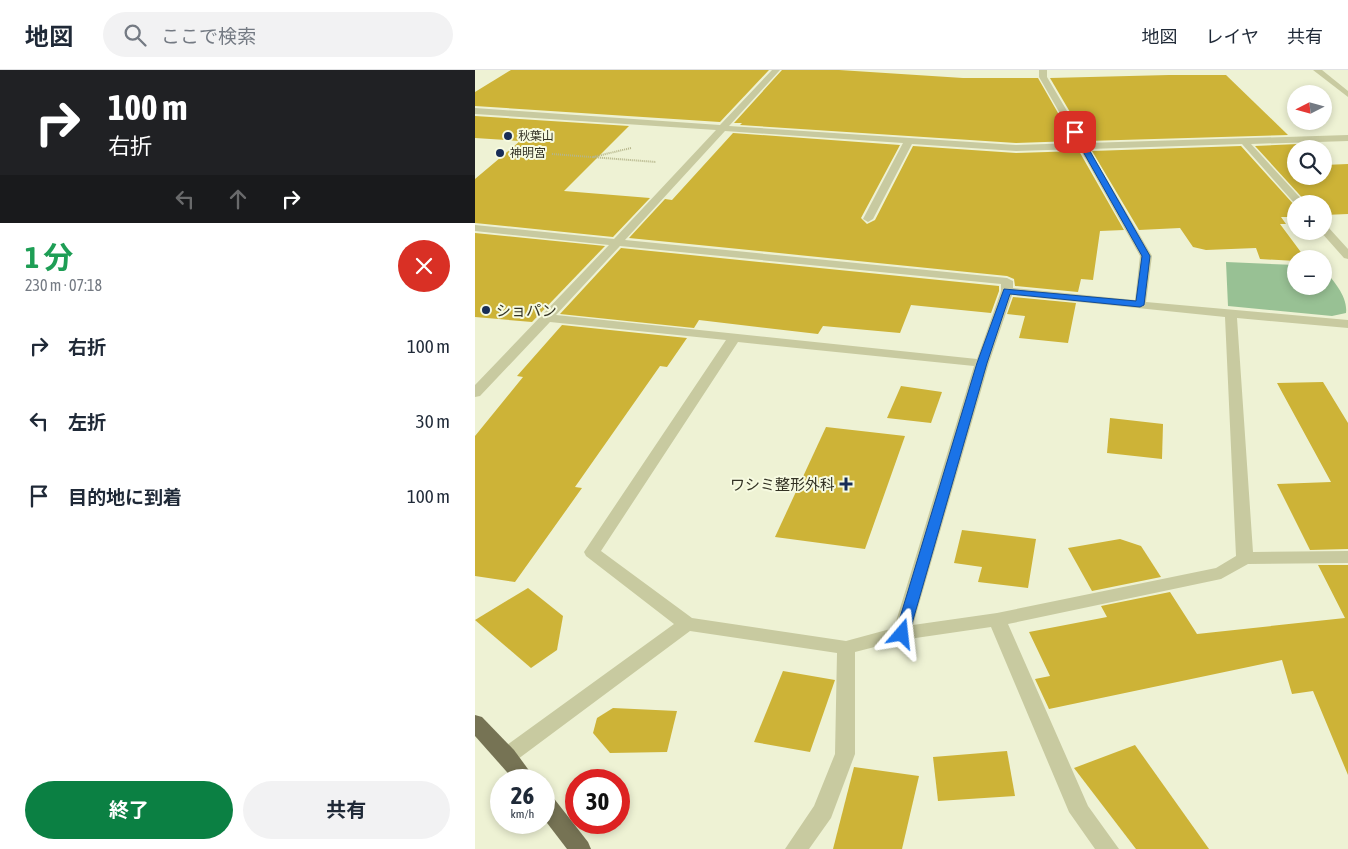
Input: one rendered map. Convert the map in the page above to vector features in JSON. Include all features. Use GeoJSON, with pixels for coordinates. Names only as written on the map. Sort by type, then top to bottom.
{"type":"FeatureCollection","features":[{"type":"Feature","properties":{"kind":"main road"},"geometry":{"type":"LineString","coordinates":[[475,723],[517,769]]}},
{"type":"Feature","properties":{"kind":"main road"},"geometry":{"type":"LineString","coordinates":[[555,817],[580,849]]}},
{"type":"Feature","properties":{"kind":"street"},"geometry":{"type":"LineString","coordinates":[[475,393],[547,318],[776,70]]}},
{"type":"Feature","properties":{"kind":"street"},"geometry":{"type":"LineString","coordinates":[[1043,70],[1043,77],[1146,256],[1140,305]]}},
{"type":"Feature","properties":{"kind":"street"},"geometry":{"type":"LineString","coordinates":[[1317,70],[1348,95]]}},
{"type":"Feature","properties":{"kind":"street"},"geometry":{"type":"LineString","coordinates":[[475,111],[1016,148],[1348,138]]}},
{"type":"Feature","properties":{"kind":"street"},"geometry":{"type":"LineString","coordinates":[[868,219],[908,142]]}},
{"type":"Feature","properties":{"kind":"street"},"geometry":{"type":"LineString","coordinates":[[1245,142],[1293,195]]}},
{"type":"Feature","properties":{"kind":"street"},"geometry":{"type":"LineString","coordinates":[[475,228],[1007,281],[1007,291],[982,363],[902,634]]}},
{"type":"Feature","properties":{"kind":"street"},"geometry":{"type":"LineString","coordinates":[[1332,238],[1348,237]]}},
{"type":"Feature","properties":{"kind":"street"},"geometry":{"type":"LineString","coordinates":[[1332,238],[1348,256]]}},
{"type":"Feature","properties":{"kind":"street"},"geometry":{"type":"LineString","coordinates":[[1007,291],[1348,324]]}},
{"type":"Feature","properties":{"kind":"street"},"geometry":{"type":"LineString","coordinates":[[1231,314],[1245,558]]}},
{"type":"Feature","properties":{"kind":"street"},"geometry":{"type":"LineString","coordinates":[[547,318],[733,339],[982,363]]}},
{"type":"Feature","properties":{"kind":"street"},"geometry":{"type":"LineString","coordinates":[[733,339],[592,552],[687,624],[846,648],[902,634],[997,620],[1221,573],[1245,558],[1348,557]]}},
{"type":"Feature","properties":{"kind":"street"},"geometry":{"type":"LineString","coordinates":[[997,620],[1079,812],[1108,849]]}},
{"type":"Feature","properties":{"kind":"street"},"geometry":{"type":"LineString","coordinates":[[507,756],[687,624]]}},
{"type":"Feature","properties":{"kind":"street"},"geometry":{"type":"LineString","coordinates":[[796,849],[823,811],[845,754],[846,648]]}},
{"type":"Feature","properties":{"kind":"path"},"geometry":{"type":"LineString","coordinates":[[551,154],[687,165]]}},
{"type":"Feature","properties":{"kind":"green space"},"geometry":{"type":"Polygon","coordinates":[[[1226,262],[1287,265],[1287,295],[1332,295],[1332,279],[1343,295],[1346,313],[1332,316],[1228,306],[1226,262]]]}},
{"type":"Feature","properties":{"kind":"building"},"geometry":{"type":"Polygon","coordinates":[[[511,70],[769,70],[720,122],[475,106],[475,92],[511,70]]]}},
{"type":"Feature","properties":{"kind":"building"},"geometry":{"type":"Polygon","coordinates":[[[782,70],[839,70],[963,78],[1038,78],[1074,141],[1016,143],[740,125],[742,123],[734,123],[782,70]]]}},
{"type":"Feature","properties":{"kind":"building"},"geometry":{"type":"Polygon","coordinates":[[[1226,75],[1288,135],[1087,141],[1050,78],[1226,75]]]}},
{"type":"Feature","properties":{"kind":"building"},"geometry":{"type":"Polygon","coordinates":[[[475,116],[629,126],[564,191],[650,198],[613,237],[475,223],[475,179],[520,141],[475,138],[475,116]]]}},
{"type":"Feature","properties":{"kind":"building"},"geometry":{"type":"Polygon","coordinates":[[[733,133],[900,145],[861,218],[867,224],[875,220],[913,146],[1016,153],[1079,151],[1124,230],[1100,231],[1093,280],[1081,279],[1078,292],[1015,286],[1014,279],[1007,276],[629,238],[665,199],[672,200],[733,133]]]}},
{"type":"Feature","properties":{"kind":"building"},"geometry":{"type":"Polygon","coordinates":[[[1287,145],[1287,181],[1255,146],[1287,145]]]}},
{"type":"Feature","properties":{"kind":"building"},"geometry":{"type":"Polygon","coordinates":[[[1241,146],[1287,197],[1287,217],[1281,217],[1286,224],[1280,224],[1287,233],[1287,240],[1292,240],[1299,250],[1287,250],[1287,260],[1260,259],[1256,248],[1206,250],[1193,247],[1180,228],[1139,230],[1092,151],[1241,146]]]}},
{"type":"Feature","properties":{"kind":"building"},"geometry":{"type":"Polygon","coordinates":[[[1348,164],[1348,214],[1332,215],[1332,195],[1300,195],[1291,185],[1332,185],[1332,165],[1348,164]]]}},
{"type":"Feature","properties":{"kind":"building"},"geometry":{"type":"Polygon","coordinates":[[[475,233],[605,246],[532,322],[475,317],[475,233]]]}},
{"type":"Feature","properties":{"kind":"building"},"geometry":{"type":"Polygon","coordinates":[[[621,248],[999,286],[999,291],[991,313],[911,305],[900,333],[823,326],[818,334],[699,320],[694,328],[560,314],[621,248]]]}},
{"type":"Feature","properties":{"kind":"building"},"geometry":{"type":"Polygon","coordinates":[[[1013,297],[1076,303],[1068,343],[1019,338],[1025,316],[1007,314],[1013,297]]]}},
{"type":"Feature","properties":{"kind":"building"},"geometry":{"type":"Polygon","coordinates":[[[562,325],[687,338],[667,367],[660,366],[575,487],[582,488],[515,582],[475,576],[475,436],[523,377],[517,376],[562,325]]]}},
{"type":"Feature","properties":{"kind":"building"},"geometry":{"type":"Polygon","coordinates":[[[1323,382],[1348,423],[1348,549],[1310,550],[1277,484],[1331,482],[1277,383],[1323,382]]]}},
{"type":"Feature","properties":{"kind":"building"},"geometry":{"type":"Polygon","coordinates":[[[901,386],[942,392],[931,423],[887,418],[901,386]]]}},
{"type":"Feature","properties":{"kind":"building"},"geometry":{"type":"Polygon","coordinates":[[[1110,418],[1163,424],[1162,459],[1107,453],[1110,418]]]}},
{"type":"Feature","properties":{"kind":"building"},"geometry":{"type":"Polygon","coordinates":[[[826,427],[905,436],[865,549],[775,537],[826,427]]]}},
{"type":"Feature","properties":{"kind":"building"},"geometry":{"type":"Polygon","coordinates":[[[962,530],[1036,539],[1028,588],[978,582],[982,567],[954,563],[962,530]]]}},
{"type":"Feature","properties":{"kind":"building"},"geometry":{"type":"Polygon","coordinates":[[[1120,539],[1141,546],[1161,577],[1092,591],[1068,548],[1120,539]]]}},
{"type":"Feature","properties":{"kind":"building"},"geometry":{"type":"Polygon","coordinates":[[[1318,565],[1348,565],[1348,775],[1313,691],[1292,694],[1282,660],[1049,709],[1035,679],[1050,676],[1029,632],[1107,617],[1101,606],[1170,592],[1197,634],[1345,618],[1318,565]]]}},
{"type":"Feature","properties":{"kind":"building"},"geometry":{"type":"Polygon","coordinates":[[[528,588],[563,616],[557,650],[531,668],[475,620],[528,588]]]}},
{"type":"Feature","properties":{"kind":"building"},"geometry":{"type":"Polygon","coordinates":[[[783,671],[835,680],[810,752],[754,742],[783,671]]]}},
{"type":"Feature","properties":{"kind":"building"},"geometry":{"type":"Polygon","coordinates":[[[613,708],[677,711],[667,752],[610,753],[593,733],[597,718],[613,708]]]}},
{"type":"Feature","properties":{"kind":"building"},"geometry":{"type":"Polygon","coordinates":[[[1135,745],[1209,849],[1136,849],[1074,768],[1135,745]]]}},
{"type":"Feature","properties":{"kind":"building"},"geometry":{"type":"Polygon","coordinates":[[[1007,751],[1015,796],[938,801],[933,757],[1007,751]]]}},
{"type":"Feature","properties":{"kind":"building"},"geometry":{"type":"Polygon","coordinates":[[[854,767],[919,776],[902,849],[833,849],[854,767]]]}},
{"type":"Feature","properties":{"kind":"place","name":"秋葉山"},"geometry":{"type":"Point","coordinates":[508,136]}},
{"type":"Feature","properties":{"kind":"place","name":"神明宮"},"geometry":{"type":"Point","coordinates":[500,153]}},
{"type":"Feature","properties":{"kind":"place","name":"ショパン"},"geometry":{"type":"Point","coordinates":[486,310]}},
{"type":"Feature","properties":{"kind":"place","name":"ワシミ整形外科"},"geometry":{"type":"Point","coordinates":[846,484]}},
{"type":"Feature","properties":{"kind":"route"},"geometry":{"type":"LineString","coordinates":[[902,634],[982,363],[1007,291],[1140,305],[1146,256],[1075,132]]}}]}
